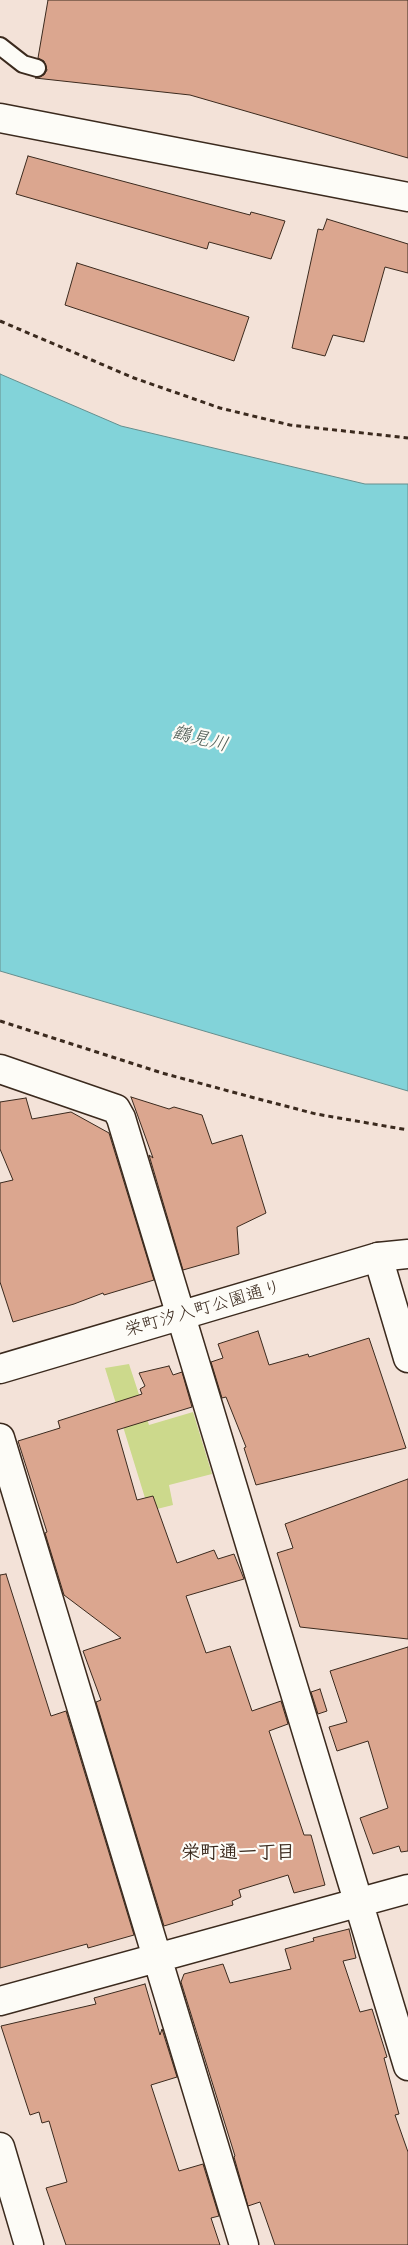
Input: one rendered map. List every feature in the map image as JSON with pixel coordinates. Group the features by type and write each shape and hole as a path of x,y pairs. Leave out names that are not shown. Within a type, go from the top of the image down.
{"street":[{"path":"0,118 408,197"},
{"path":"0,1069 116,1110 121,1118 408,2066"},
{"name":"栄町汐入町公園通り","path":"0,1369 378,1257 408,1254"},
{"path":"378,1257 408,1358"},
{"path":"0,1438 244,2245"},
{"path":"0,2001 408,1890"},
{"path":"0,2147 29,2245"}],"lane":[{"path":"0,46 23,64 37,68"}],"path":[{"path":"0,321 134,378 220,408 290,426 408,438"},
{"path":"0,1021 162,1073 260,1100 316,1114 408,1130"}],"green space":[{"path":"129,1364 149,1425 193,1412 212,1474 169,1485 173,1505 149,1511 105,1368"}],"water":[{"name":"鶴見川","path":"0,374 121,426 365,484 408,484 408,1091 0,971"}],"building":[{"path":"48,0 408,0 408,158 190,95 35,78 44,75 47,70 44,61 38,58"},
{"path":"28,156 250,215 251,212 285,221 271,259 209,242 207,249 16,194"},
{"path":"327,219 408,244 408,273 385,267 364,342 333,335 325,356 292,348 318,229 323,230"},
{"path":"77,263 249,317 234,361 65,305"},
{"path":"131,1097 169,1109 174,1107 202,1115 212,1144 242,1135 266,1213 237,1227 239,1254 183,1270 149,1155 153,1158"},
{"path":"26,1098 32,1119 71,1112 109,1133 154,1280 104,1295 103,1293 74,1304 13,1322 0,1282 0,1183 13,1180 0,1149 0,1102"},
{"path":"258,1331 269,1365 308,1354 309,1357 369,1338 406,1448 256,1485 244,1448 246,1447 226,1397 222,1398 211,1362 223,1358 218,1344"},
{"path":"169,1366 173,1375 182,1372 192,1407 117,1430 137,1500 153,1496 177,1563 214,1550 218,1559 234,1554 244,1579 186,1596 206,1653 230,1646 252,1711 281,1701 288,1724 269,1731 304,1835 311,1835 325,1885 294,1893 288,1875 239,1890 241,1897 232,1901 233,1905 164,1926 96,1702 101,1700 83,1651 121,1638 64,1595 45,1533 47,1532 18,1441 60,1428 58,1421 142,1394 140,1389 145,1386 139,1373"},
{"path":"408,1479 408,1639 300,1627 277,1553 293,1548 285,1524"},
{"path":"6,1574 51,1716 66,1711 134,1935 88,1948 87,1944 0,1968 0,1575"},
{"path":"408,1647 408,1851 401,1852 399,1846 373,1854 360,1818 388,1808 368,1741 337,1751 329,1727 347,1722 330,1671"},
{"path":"320,1689 327,1711 318,1714 311,1692"},
{"path":"349,1929 356,1958 343,1961 360,2012 372,2009 387,2057 384,2058 399,2114 395,2115 408,2152 408,2245 275,2245 260,2202 248,2206 235,2156 181,1982 184,1974 223,1964 230,1983 291,1969 285,1949 314,1941 313,1938"},
{"path":"145,1984 160,2035 162,2029 177,2077 151,2085 179,2171 203,2164 219,2216 211,2218 220,2245 66,2245 46,2188 67,2182 49,2121 42,2123 39,2112 30,2115 1,2026 96,2004 94,1998"}],"district":[{"name":"栄町通一丁目","path":"238,1853"}]}
